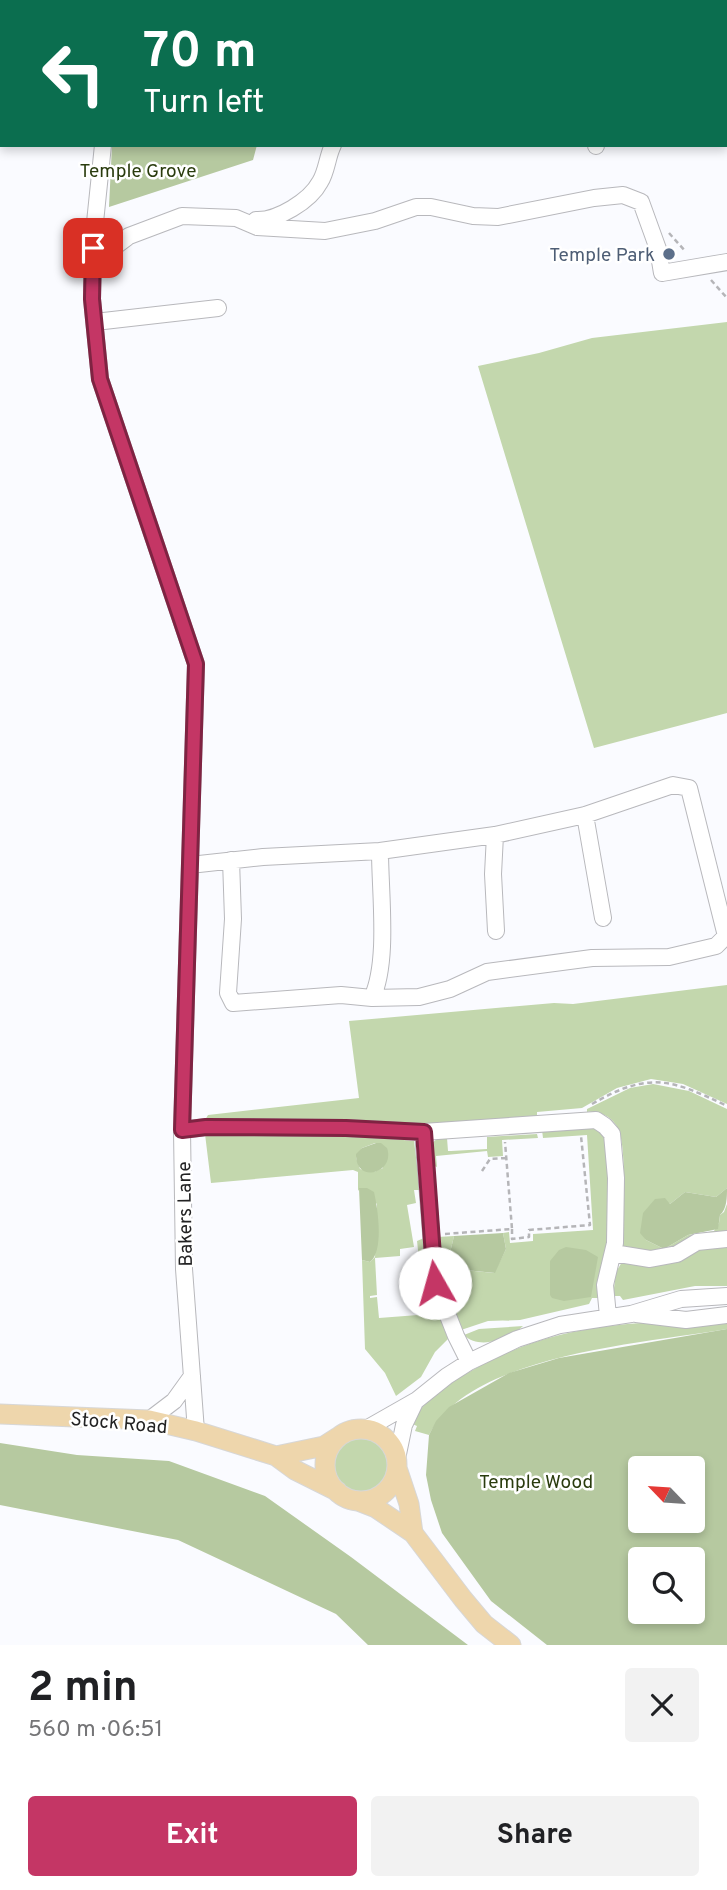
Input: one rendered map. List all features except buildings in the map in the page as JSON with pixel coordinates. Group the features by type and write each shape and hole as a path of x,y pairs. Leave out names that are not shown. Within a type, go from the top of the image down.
{"main road":[{"name":"Stock Road","path":"0,1414 149,1420 196,1431 276,1456 295,1470 337,1492"},
{"path":"413,1533 409,1504 395,1450 383,1436 366,1429 356,1429 339,1436 332,1443 326,1461 328,1479 337,1492 376,1508 413,1533 484,1624 510,1645"},
{"name":"Stock Road","path":"276,1456 324,1446 339,1436"},
{"path":"358,1501 384,1493 395,1478 397,1464"}],"street":[{"name":"Bakers Lane","path":"103,147 93,263 94,322 100,379 196,664 182,1130 184,1269 196,1431"},
{"path":"93,263 129,236 182,216 266,220 291,211 320,183 332,147"},
{"path":"236,218 257,227 325,231 375,221 416,207 498,217 623,195 641,202 658,249 662,273 727,262"},
{"path":"94,322 218,308"},
{"path":"190,865 231,860 380,851 495,835 585,815 673,785 689,788 726,936 716,946 669,957 592,958 487,972 450,989 419,997 372,999 341,995 233,1003 228,993 233,919 231,860"},
{"path":"585,815 603,918"},
{"path":"495,835 493,874 496,931"},
{"path":"372,999 379,983 381,960 380,851"},
{"path":"182,1130 206,1127 346,1128 424,1132 590,1118 601,1122 612,1134 617,1224 605,1285 608,1316"},
{"path":"424,1132 435,1283 469,1362"},
{"path":"613,1253 650,1259 673,1255 697,1242 727,1239"},
{"path":"631,1314 681,1299 727,1296"},
{"path":"366,1429 417,1400 469,1362 537,1332 608,1316 631,1314 686,1320 727,1315"},
{"path":"149,1420 174,1401 192,1376"},
{"path":"397,1464 404,1425 417,1400"}],"path":[{"path":"667,231 693,260"},
{"path":"710,279 727,299"},
{"path":"585,1109 618,1090 651,1082 681,1085 727,1107"},
{"path":"505,1142 512,1239 529,1237 529,1230 590,1225 583,1136 572,1137"},
{"path":"482,1171 490,1159 506,1158"},
{"path":"438,1235 512,1229"}],"green space":[{"name":"Temple Grove","path":"112,147 256,147 253,160 109,207"},
{"path":"727,322 727,713 594,748 478,366 592,338"},
{"path":"727,985 727,1104 683,1084 651,1079 617,1088 582,1108 537,1112 537,1116 426,1124 205,1120 208,1115 359,1098 349,1021 554,1003 573,1004"},
{"path":"653,1084 689,1091 727,1109 727,1188 716,1197 685,1192 670,1204 667,1202 646,1217 643,1232 646,1240 664,1249 688,1235 714,1231 727,1204 727,1231 677,1247 644,1253 623,1246 624,1165 620,1135 616,1125 607,1116 587,1112 587,1109 630,1088"},
{"path":"596,1128 606,1142 609,1197 608,1231 598,1298 592,1298 589,1304 520,1320 488,1321 461,1330 442,1280 438,1237 454,1236 450,1253 455,1269 494,1273 506,1249 503,1233 509,1232 510,1243 533,1241 533,1234 593,1230 587,1135 543,1138 542,1130"},
{"path":"205,1134 349,1135 414,1141 420,1190 414,1190 416,1203 407,1205 414,1247 400,1249 400,1256 375,1258 377,1295 370,1298 377,1297 379,1318 418,1315 415,1260 419,1259 417,1241 424,1238 428,1283 448,1339 435,1352 421,1377 396,1396 385,1373 365,1349 362,1260 370,1262 375,1257 377,1204 360,1188 358,1191 358,1172 353,1170 211,1183","holes":["379,1143 383,1168 374,1172 360,1169 356,1158 362,1148"]},
{"path":"537,1134 538,1138 502,1140 503,1156 488,1157 487,1151 436,1156 437,1167 432,1165 432,1143 437,1139 447,1138 448,1151 451,1151 487,1149 487,1137"},
{"path":"376,1143 387,1148 386,1164 374,1172 362,1170 357,1164 356,1154 362,1148"},
{"path":"359,1188 374,1192 377,1209 377,1249 370,1262 362,1260"},
{"path":"727,1188 726,1203 720,1215 718,1229 688,1235 664,1249 646,1240 640,1233 643,1213 655,1199 665,1198 670,1204 685,1192 716,1197"},
{"path":"503,1233 506,1249 495,1273 455,1269 452,1266 450,1253 454,1236"},
{"path":"727,1244 727,1286 695,1286 623,1300 620,1296 613,1296 616,1272 622,1262"},
{"path":"566,1247 586,1250 598,1257 591,1297 564,1301 550,1295 550,1261 559,1250"},
{"path":"727,1320 727,1329 608,1347 520,1370 481,1386 450,1408 429,1435 415,1431 417,1426 410,1423 437,1393 453,1381 502,1355 533,1343 564,1334 627,1324"},
{"path":"523,1326 511,1335 495,1341 478,1342 464,1335 479,1329"},
{"name":"Temple Wood","path":"727,1329 727,1645 547,1645 491,1601 442,1533 426,1475 429,1435 436,1421 449,1407 509,1373 559,1358"},
{"path":"361,1438 380,1446 388,1465 380,1484 361,1492 342,1484 334,1465 342,1446"},
{"path":"0,1443 77,1455 169,1461 265,1496 468,1645 368,1645 336,1614 178,1540 0,1505"}],"place":[{"name":"Temple Park","path":"669,254"}],"route":[{"path":"93,248 92,299 100,379 196,664 182,1130 206,1127 346,1128 424,1132 435,1283"}]}
